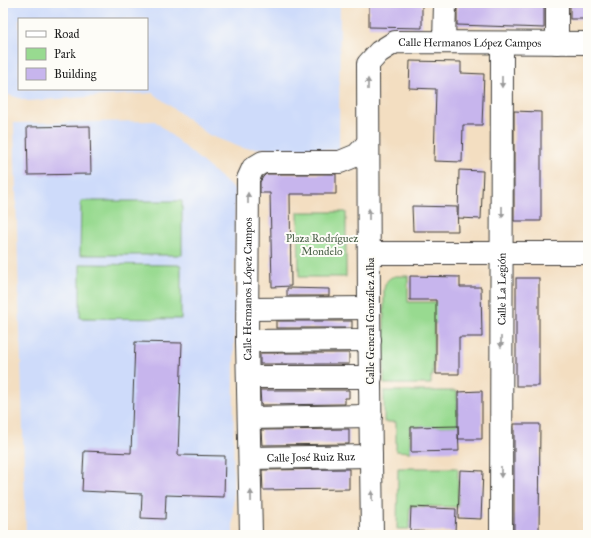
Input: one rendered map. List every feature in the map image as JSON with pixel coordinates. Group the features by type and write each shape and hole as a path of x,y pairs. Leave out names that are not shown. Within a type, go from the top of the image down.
{"street":[{"path":"444,42 445,3"},
{"path":"557,3 557,43"},
{"name":"Calle Hermanos López Campos","path":"369,253 368,64 378,52 395,42 588,43"},
{"name":"Calle La Legión","path":"501,535 502,42"},
{"name":"Calle Hermanos López Campos","path":"252,535 247,341 248,178 253,168 263,162 340,162 357,155 368,143"},
{"name":"Calle General González Alba","path":"372,535 369,253 588,253"},
{"path":"248,308 369,308"},
{"path":"247,341 370,340"},
{"path":"248,377 371,377"},
{"path":"249,418 371,416"},
{"name":"Calle José Ruiz Ruz","path":"250,458 372,456"}],"shaded area":[{"path":"3,3 318,3 318,6 340,5 339,150 242,148 209,135 153,93 28,101 6,94"},
{"path":"155,121 235,190 233,535 26,535 14,123"}],"green space":[{"path":"81,201 182,201 182,255 80,255"},
{"name":"Plaza Rodríguez Mondelo","path":"298,212 346,212 346,277 299,277"},
{"path":"80,264 181,265 181,319 80,318"},
{"path":"395,276 408,276 408,302 455,302 455,322 434,323 433,376 431,376 431,384 384,384 384,289 388,280"},
{"path":"384,391 457,391 458,426 410,427 410,452 396,451 396,422 384,422"},
{"path":"398,468 457,468 458,507 410,506 409,529 397,529"}],"building":[{"path":"369,3 422,3 422,28 369,27"},
{"path":"457,3 544,5 544,28 457,25"},
{"path":"570,3 588,3 588,19 570,19"},
{"path":"410,61 461,62 461,73 484,74 482,125 463,125 462,162 434,161 436,89 409,88"},
{"path":"514,111 541,112 541,221 514,221"},
{"path":"90,126 91,174 28,175 27,127"},
{"path":"459,170 483,171 481,219 458,218"},
{"path":"266,174 336,174 336,194 290,194 291,286 272,287 270,193 260,193 260,182"},
{"path":"412,206 457,207 458,231 413,231"},
{"path":"410,276 460,277 460,287 481,287 482,337 459,337 459,374 436,374 436,300 410,300"},
{"path":"516,278 539,278 539,386 516,386"},
{"path":"287,288 329,289 329,296 287,296"},
{"path":"276,321 352,321 352,328 276,328"},
{"path":"135,342 182,343 178,455 225,456 224,497 166,495 165,519 141,518 142,494 82,491 84,451 131,453"},
{"path":"260,353 349,353 349,364 260,364"},
{"path":"260,390 349,390 349,398 345,398 345,404 261,405"},
{"path":"482,391 482,439 458,439 458,392"},
{"path":"514,424 540,424 539,535 514,535"},
{"path":"458,426 459,451 411,452 411,427"},
{"path":"349,429 349,444 262,445 261,430"},
{"path":"349,469 349,489 263,490 262,470"},
{"path":"460,470 483,471 481,519 458,518"},
{"path":"411,507 456,509 455,532 410,531"}]}
